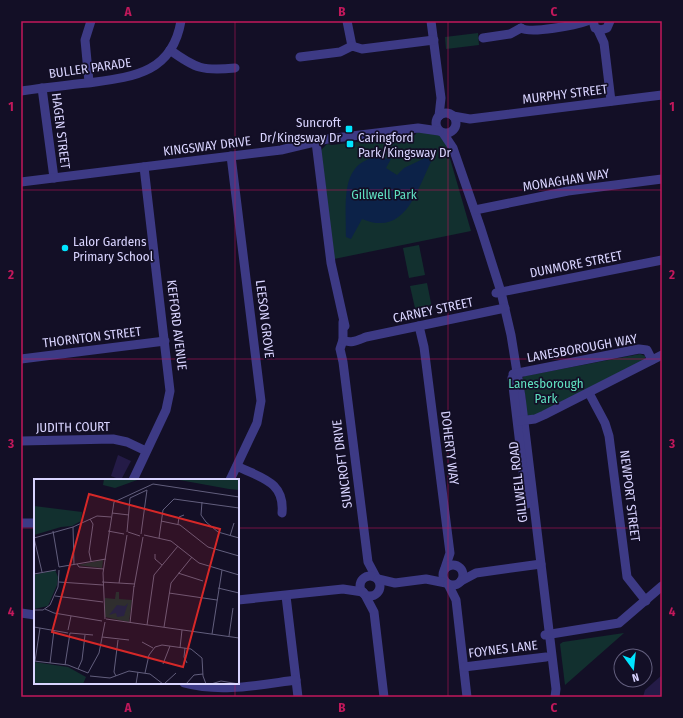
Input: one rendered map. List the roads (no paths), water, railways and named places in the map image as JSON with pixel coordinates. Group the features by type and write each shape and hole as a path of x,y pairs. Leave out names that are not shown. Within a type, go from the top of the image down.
{"street":[{"path":"90,82 85,40 91,21"},
{"name":"BULLER PARADE","path":"21,91 126,78 140,74 156,65 170,50 177,38 181,21"},
{"path":"347,21 352,46"},
{"path":"432,21 441,98 436,125 441,132 448,133 454,129 456,122 441,98"},
{"path":"483,38 510,34 519,24 529,30 583,22 602,26 618,21"},
{"path":"602,26 611,101"},
{"path":"300,57 340,52 352,46 362,49 434,40"},
{"path":"170,50 198,68 214,70 235,68"},
{"name":"HAGEN STREET","path":"42,88 54,178"},
{"name":"MURPHY STREET","path":"452,115 470,119 662,95"},
{"path":"438,117 444,113 452,115"},
{"name":"KINGSWAY DRIVE","path":"418,128 438,117"},
{"name":"MURPHY STREET","path":"454,129 470,119"},
{"name":"KINGSWAY DRIVE","path":"21,182 281,150 316,142 418,128 441,132"},
{"name":"GILLWELL ROAD","path":"453,148 454,129"},
{"name":"GILLWELL ROAD","path":"441,132 453,148 475,210 492,266 502,309 514,373 546,634 556,689 555,697"},
{"path":"316,142 331,263 347,340"},
{"name":"LEESON GROVE","path":"230,479 257,423 261,401 231,156"},
{"name":"KEFFORD AVENUE","path":"133,479 166,410 169,399 170,384 144,167"},
{"name":"MONAGHAN WAY","path":"475,210 568,191 662,179"},
{"name":"DUNMORE STREET","path":"498,293 662,260"},
{"name":"CARNEY STREET","path":"347,340 502,309"},
{"name":"DOHERTY WAY","path":"422,326 450,553 445,569"},
{"name":"SUNCROFT DRIVE","path":"347,340 343,362 368,562 377,578"},
{"name":"THORNTON STREET","path":"21,359 166,341"},
{"name":"LANESBOROUGH WAY","path":"514,373 639,349 647,350 652,360"},
{"path":"520,421 544,416 662,354"},
{"name":"NEWPORT STREET","path":"589,393 609,436 627,577 646,601"},
{"name":"JUDITH COURT","path":"21,441 113,439 127,442 146,451"},
{"path":"237,466 276,487 282,500 282,513"},
{"path":"21,523 34,523"},
{"name":"DOHERTY WAY","path":"450,553 460,568"},
{"name":"SUNCROFT DRIVE","path":"363,579 368,562"},
{"path":"426,579 452,565 476,572 538,565"},
{"path":"460,568 463,576 456,600 467,697"},
{"path":"445,569 443,578 456,600"},
{"path":"342,589 370,576 395,582 426,579 454,585 476,572"},
{"path":"377,578 380,584 374,612 384,697"},
{"path":"363,579 360,586 374,612"},
{"path":"239,600 342,589 373,595 395,582"},
{"path":"546,634 614,625 623,621 662,586"},
{"path":"286,596 298,697"},
{"path":"21,613 34,615"},
{"name":"GILLWELL ROAD","path":"546,634 546,657 550,697"},
{"name":"FOYNES LANE","path":"464,667 546,657"},
{"path":"187,684 214,693 234,688 296,680"}],"water":[{"path":"377,157 391,159 386,168 397,175 404,168 427,157 431,162 414,198 399,217 389,222 377,223 362,219 351,239 346,237 346,200 350,177 356,168 365,161"}],"place":[{"name":"Suncroft Dr/Kingsway Dr","path":"349,129"},
{"name":"Caringford Park/Kingsway Dr","path":"350,144"},
{"name":"Lalor Gardens Primary School","path":"65,248"}],"park label":[{"name":"Gillwell Park","path":"384,194"},
{"name":"Lanesborough Park","path":"546,390"}]}
